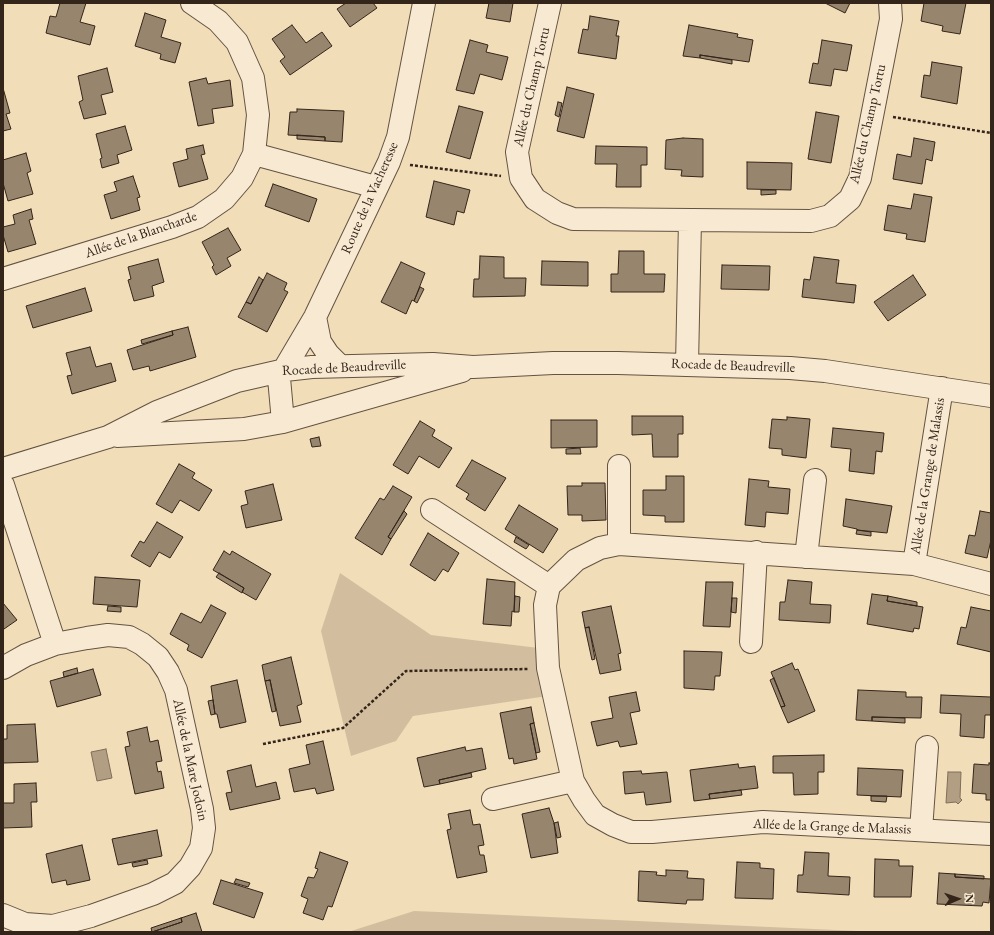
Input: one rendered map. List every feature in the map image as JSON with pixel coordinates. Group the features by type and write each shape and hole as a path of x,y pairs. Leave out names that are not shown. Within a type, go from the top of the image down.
{"street":[{"name":"Allée de la Blancharde","path":"3,279 151,234 198,217 224,199 242,178 254,154 258,115 253,78 237,42 218,21 192,3"},
{"name":"Route de la Vacheresse","path":"282,422 279,378 315,317 389,162 398,137 424,3"},
{"name":"Allée du Champ Tortu","path":"550,3 517,152 521,178 535,199 557,213 573,219 811,221 830,216 850,199 860,178 891,19 890,3"},
{"path":"254,154 376,187"},
{"path":"687,365 690,220"},
{"path":"315,317 320,342 328,354 340,366"},
{"name":"Rocade de Beaudreville","path":"3,469 108,437 156,412 237,381 285,370 340,366 433,364 473,368 553,363 790,368 825,371 991,396"},
{"name":"Rocade de Beaudreville","path":"108,437 244,429 282,422 473,368"},
{"name":"Allée de la Grange de Malassis","path":"914,564 942,388"},
{"path":"619,466 619,544"},
{"path":"806,556 815,480"},
{"path":"3,485 55,644"},
{"path":"432,510 549,586"},
{"name":"Allée de la Grange de Malassis","path":"991,584 914,564 756,552 619,544 600,548 576,560 549,586 545,605 548,668 573,781 595,815 613,825 631,832 652,832 764,822 991,834"},
{"path":"751,642 756,552"},
{"name":"Allée de la Mare Jodoin","path":"3,668 26,655 55,644 108,635 129,637 142,644 158,657 168,672 176,690 202,809 204,828 201,848 190,867 175,883 154,894 91,916 54,926 25,924 3,915"},
{"name":"Allée de la Grange de Malassis","path":"921,830 927,747"},
{"path":"492,799 573,781"}],"path":[{"path":"872,114 991,133"},
{"path":"389,162 521,178"},
{"path":"264,744 343,728 406,671 548,668"}],"shaded area":[{"path":"340,573 431,635 547,649 554,695 413,716 396,741 351,756 321,631"},
{"path":"106,749 112,778 97,781 91,752"},
{"path":"948,772 961,772 960,798 962,800 958,804 956,802 946,803"},
{"path":"414,911 439,912 880,932 348,932"}],"building":[{"path":"60,3 86,3 80,22 95,26 90,45 46,33 50,16 56,17"},
{"path":"346,3 373,3 377,8 350,27 337,9"},
{"path":"489,3 513,3 510,22 486,18"},
{"path":"825,3 850,3 845,13"},
{"path":"924,3 966,3 960,34 942,31 943,26 921,21"},
{"path":"145,13 166,20 161,37 181,43 175,63 160,59 161,54 135,46"},
{"path":"590,16 619,21 616,36 619,36 616,59 578,53 583,29 588,30"},
{"path":"292,25 306,43 322,32 332,46 290,75 280,61 285,57 272,39"},
{"path":"689,25 738,34 737,37 753,40 749,62 700,55 700,58 683,56"},
{"path":"470,40 488,45 486,52 508,57 502,80 480,74 474,94 456,90"},
{"path":"822,40 852,45 847,71 834,69 831,86 809,83 813,63 818,64"},
{"path":"700,55 732,60 732,64 700,58"},
{"path":"932,62 962,67 957,104 921,97 924,75 930,76"},
{"path":"107,68 113,92 101,95 106,114 84,119 79,102 83,100 78,76"},
{"path":"206,78 208,84 230,80 233,106 212,109 214,123 198,126 189,82"},
{"path":"567,87 594,94 584,138 557,131"},
{"path":"3,88 10,113 6,114 11,129 3,131"},
{"path":"558,102 562,103 559,117 555,115"},
{"path":"459,106 483,112 470,159 446,152"},
{"path":"297,109 344,111 342,142 325,141 325,137 288,135 290,112 297,112"},
{"path":"816,112 839,116 831,163 808,159"},
{"path":"125,126 132,150 117,155 119,163 102,168 100,159 102,158 96,134"},
{"path":"297,135 325,137 325,141 297,139"},
{"path":"683,138 703,139 703,177 681,176 682,170 665,169 666,140"},
{"path":"914,138 935,142 932,161 926,159 922,184 893,179 897,154 911,157"},
{"path":"203,145 205,154 201,155 208,179 179,187 173,163 188,159 186,149"},
{"path":"596,146 647,147 647,165 641,165 641,187 616,187 617,164 595,164"},
{"path":"26,153 31,171 27,173 33,194 8,201 3,183 3,160"},
{"path":"747,162 792,163 791,190 747,189"},
{"path":"133,176 140,197 137,198 140,210 111,219 104,195 117,191 114,182"},
{"path":"434,181 470,190 464,213 457,211 454,225 426,217"},
{"path":"273,184 317,199 309,222 265,206"},
{"path":"761,190 776,190 776,194 761,195"},
{"path":"914,194 932,197 925,242 906,239 907,234 884,230 888,205 911,209"},
{"path":"31,209 33,219 29,220 36,244 8,252 3,235 3,227 15,224 13,215"},
{"path":"228,228 241,250 227,258 231,266 216,275 212,267 214,265 202,242"},
{"path":"619,251 644,251 644,274 665,274 664,292 611,292 611,274 618,274"},
{"path":"480,256 504,257 504,278 526,278 525,296 473,297 474,279 479,279"},
{"path":"814,257 839,260 836,283 856,285 854,303 802,297 804,279 810,280"},
{"path":"158,259 164,282 152,286 154,296 134,301 128,280 131,279 128,267"},
{"path":"542,261 588,262 588,286 541,285"},
{"path":"401,262 425,273 414,301 412,300 406,314 381,302"},
{"path":"722,265 770,266 769,290 721,289"},
{"path":"267,273 287,283 284,290 288,292 267,332 238,317 246,302 251,304"},
{"path":"913,275 926,295 888,321 874,302"},
{"path":"259,277 263,280 251,304 246,302"},
{"path":"420,287 424,289 417,303 414,301"},
{"path":"85,288 92,311 33,328 26,306"},
{"path":"188,327 196,357 150,371 149,366 133,370 127,350 173,335 172,331"},
{"path":"172,331 173,335 142,344 141,340"},
{"path":"90,347 96,367 111,363 116,381 72,394 67,376 72,375 66,353"},
{"path":"632,416 683,416 683,434 678,434 678,457 653,457 652,434 632,435"},
{"path":"787,417 810,419 806,458 782,455 782,449 769,448 772,419 787,420"},
{"path":"551,420 597,420 597,447 551,448"},
{"path":"420,421 435,430 432,436 452,448 439,468 419,456 408,474 393,465"},
{"path":"833,428 884,433 882,452 876,451 874,474 849,471 851,449 831,447"},
{"path":"319,437 321,446 312,447 310,439"},
{"path":"580,448 581,454 566,454 566,449"},
{"path":"472,460 506,478 485,511 466,499 469,494 456,486"},
{"path":"179,464 195,473 192,478 212,490 199,511 180,500 172,513 156,504"},
{"path":"666,476 684,476 684,522 665,522 665,516 643,515 643,490 666,490"},
{"path":"749,479 769,481 768,487 790,489 788,514 766,512 765,527 745,525"},
{"path":"582,483 605,483 606,520 582,521 582,515 568,515 567,486 582,486"},
{"path":"273,484 282,520 246,528 241,506 248,504 245,491"},
{"path":"393,486 412,497 388,537 391,539 382,555 355,538 380,498 384,500"},
{"path":"846,499 892,506 887,533 857,530 843,526"},
{"path":"519,505 558,529 543,553 505,529"},
{"path":"404,511 407,514 391,539 388,537"},
{"path":"980,511 991,513 991,540 987,558 965,553 969,535 975,536"},
{"path":"157,522 183,537 170,558 159,552 150,567 131,556 140,541 144,543"},
{"path":"857,530 871,532 871,536 856,534"},
{"path":"428,533 459,553 448,572 443,569 435,581 410,565"},
{"path":"516,537 529,545 526,549 514,542"},
{"path":"224,551 230,555 232,551 271,574 256,600 242,592 244,588 213,570"},
{"path":"219,573 244,588 242,593 216,577"},
{"path":"95,577 140,580 137,607 93,604"},
{"path":"487,579 515,582 514,612 512,611 511,626 483,624"},
{"path":"788,580 812,582 810,604 831,605 830,623 779,620 780,602 785,602"},
{"path":"706,582 733,582 730,627 703,626"},
{"path":"872,594 888,596 887,601 923,607 919,629 914,628 913,632 867,624"},
{"path":"515,596 520,597 519,612 514,612"},
{"path":"888,596 917,602 917,606 887,601"},
{"path":"732,598 737,598 736,613 731,612"},
{"path":"3,603 17,620 4,629 3,627"},
{"path":"211,605 226,613 202,658 187,650 189,645 170,634 181,613 201,623"},
{"path":"108,606 121,607 121,612 107,611"},
{"path":"611,606 621,653 618,654 621,670 600,674 589,627 585,628 582,612"},
{"path":"971,607 991,611 991,652 957,644 961,627 966,628"},
{"path":"589,627 595,659 592,660 585,628"},
{"path":"684,651 722,652 720,676 715,676 714,690 684,688"},
{"path":"291,657 302,704 297,706 301,722 280,726 270,680 265,681 262,665"},
{"path":"792,663 795,670 798,669 815,711 788,723 781,707 785,706 771,672"},
{"path":"77,668 78,673 64,677 63,672"},
{"path":"93,669 101,695 57,707 50,681"},
{"path":"774,678 785,706 781,707 770,680"},
{"path":"237,680 246,722 220,728 217,714 215,714 211,686"},
{"path":"270,680 276,711 272,712 265,681"},
{"path":"858,690 906,692 906,697 922,697 921,718 872,717 872,721 856,720"},
{"path":"636,692 640,711 630,713 637,744 620,747 618,741 597,746 591,722 613,718 609,697"},
{"path":"941,695 991,697 991,715 985,715 984,738 960,736 961,714 940,713"},
{"path":"213,700 215,714 211,715 208,701"},
{"path":"531,707 534,723 530,724 537,759 514,764 513,758 509,759 500,713"},
{"path":"872,717 905,718 905,723 872,721"},
{"path":"534,723 540,752 536,753 530,724"},
{"path":"35,724 38,762 3,763 3,739 7,739 7,725"},
{"path":"147,727 150,742 158,740 162,761 156,762 158,772 161,771 164,788 135,794 125,747 130,746 127,732"},
{"path":"323,741 334,790 317,794 315,788 294,792 289,769 310,764 306,745"},
{"path":"465,747 466,751 482,748 486,769 439,780 440,784 424,787 417,758"},
{"path":"824,755 824,772 818,772 818,794 794,795 793,773 773,773 773,756"},
{"path":"989,763 991,763 991,800 986,800 986,794 972,793 974,764 989,765"},
{"path":"738,764 739,768 755,766 758,788 709,794 710,799 694,801 690,770"},
{"path":"251,765 256,787 276,782 280,799 230,810 226,793 232,792 227,771"},
{"path":"858,768 903,770 901,797 857,795"},
{"path":"641,771 642,774 667,772 671,802 646,805 644,792 625,794 623,772"},
{"path":"471,773 472,777 440,784 439,780"},
{"path":"36,783 37,802 31,802 32,827 3,828 3,803 14,803 14,784"},
{"path":"741,790 742,795 710,799 709,794"},
{"path":"871,796 887,796 886,802 871,801"},
{"path":"549,808 554,823 558,853 531,858 522,814"},
{"path":"470,810 473,825 480,824 484,845 478,846 480,855 484,855 487,872 457,878 447,830 451,829 448,814"},
{"path":"558,822 561,837 557,838 554,823"},
{"path":"157,830 162,856 118,865 112,839"},
{"path":"82,845 90,880 67,885 66,880 52,883 46,854"},
{"path":"320,852 348,862 332,907 328,906 323,920 303,913 308,899 301,896 308,877 314,878 318,869 315,868"},
{"path":"805,852 829,853 828,876 850,877 849,895 797,892 798,875 803,875"},
{"path":"875,859 899,860 899,866 913,866 911,897 874,897"},
{"path":"147,860 148,864 133,867 132,863"},
{"path":"737,862 760,863 760,868 774,869 773,899 735,898"},
{"path":"666,870 688,871 687,878 704,879 703,900 687,900 686,904 638,901 639,871 657,872 656,875 666,876"},
{"path":"939,873 955,874 955,877 991,879 989,903 983,902 982,906 937,904"},
{"path":"955,874 984,876 984,879 955,877"},
{"path":"236,879 250,883 248,887 234,883"},
{"path":"221,880 263,893 254,918 213,904"},
{"path":"196,913 202,932 152,932 182,922 181,918"},
{"path":"181,918 182,922 152,932 151,928"}]}
